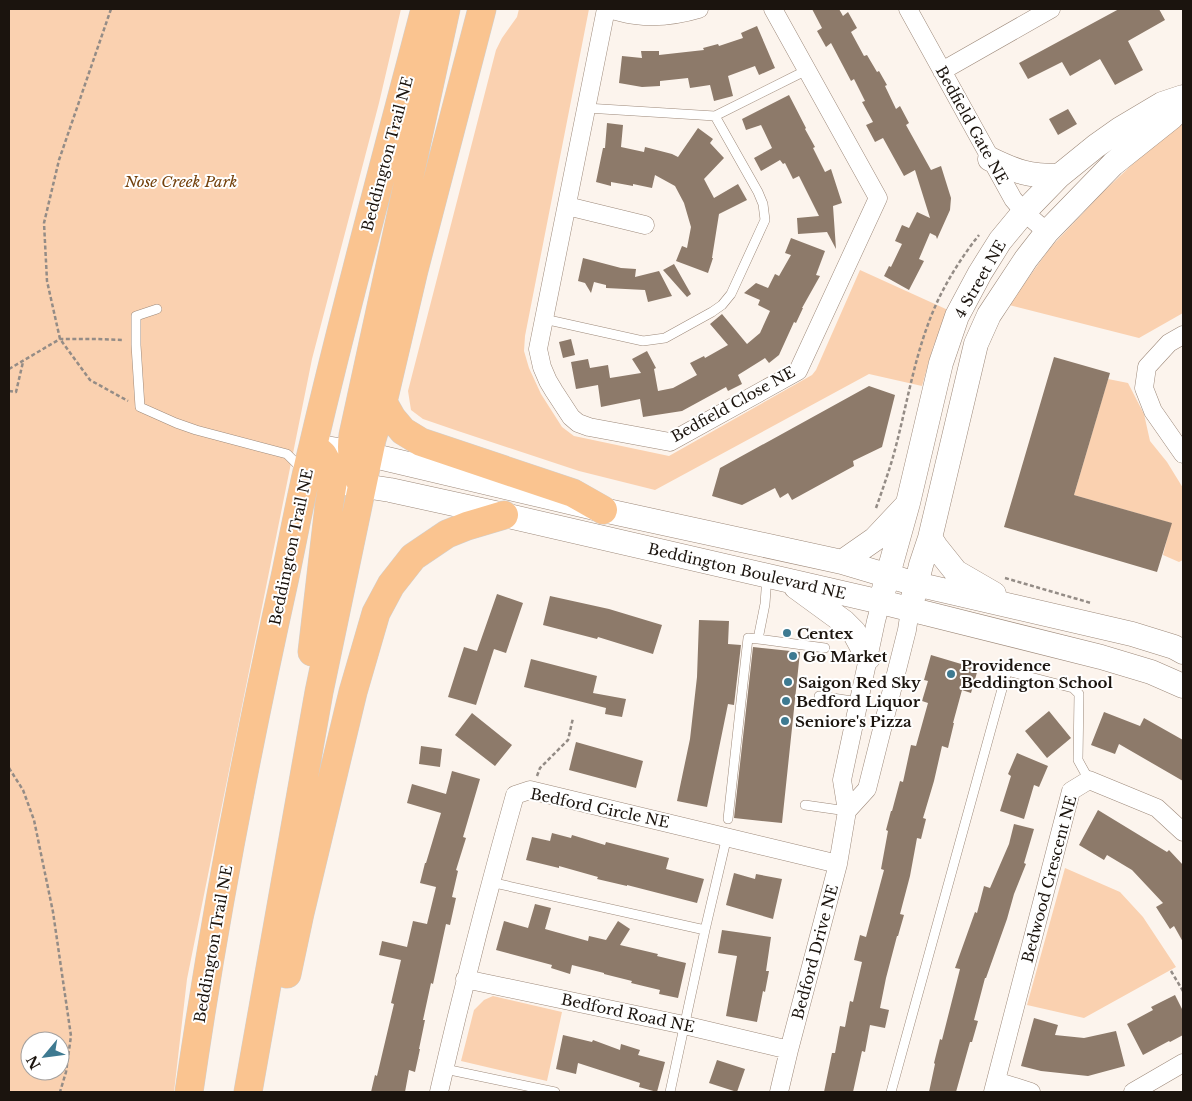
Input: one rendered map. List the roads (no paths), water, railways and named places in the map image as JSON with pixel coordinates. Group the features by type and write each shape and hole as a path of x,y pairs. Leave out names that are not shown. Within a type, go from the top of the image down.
{"main road":[{"name":"Beddington Trail NE","path":"189,1092 236,815 273,632 301,455 425,9"},
{"path":"361,453 354,435 446,9"},
{"path":"248,1092 319,692 362,486 355,468 361,453 372,439 383,402 414,270 482,9"},
{"name":"4 Street NE","path":"881,602 908,503 941,363 957,316 980,273 1000,241 1024,212 1059,176 1120,129 1162,104 1183,97"},
{"name":"4 Street NE","path":"910,610 930,538 976,344 989,315 1026,259 1047,232 1112,164 1172,117 1183,104"},
{"path":"990,159 1012,170 1033,176 1059,176"},
{"path":"383,402 392,418 403,431 421,442 574,493 603,510"},
{"name":"Beddington Boulevard NE","path":"301,455 361,453 603,510 842,562 916,584 1132,634 1174,647 1183,652"},
{"path":"301,455 323,455 329,466 332,481 310,663 319,692"},
{"name":"Beddington Boulevard NE","path":"332,481 390,490 504,515 881,602 1109,659 1151,672 1183,686"},
{"path":"842,562 875,539 908,503"},
{"path":"260,1092 264,1086 302,904 353,692 376,613 391,585 413,557 447,534 504,515"},
{"path":"930,538 956,572 1015,606"},
{"path":"776,578 844,622 854,632 868,658"}],"street":[{"name":"Bedfield Close NE","path":"699,9 663,16 636,15 607,9 538,349 542,367 548,381 571,417 578,423 588,427 670,442 798,371 878,198 773,9"},
{"name":"Bedfield Gate NE","path":"908,9 1013,199 1024,212 1047,232"},
{"path":"942,71 1050,9"},
{"path":"567,206 645,225"},
{"path":"1176,339 1147,367 1144,388 1153,411 1183,454"},
{"name":"Bedford Drive NE","path":"779,1092 838,864 847,811 842,780 881,602"},
{"path":"847,811 867,789 907,630 910,610"},
{"name":"Bedwood Crescent NE","path":"995,1086 1071,791 1089,780 1157,808 1183,832"},
{"name":"Bedford Circle NE","path":"439,1092 465,979 515,795 530,790 727,828 838,864"},
{"name":"Bedford Road NE","path":"465,979 684,1025 789,1050"},
{"path":"1133,1092 1183,1063"},
{"path":"995,1086 1031,1092"}],"lane":[{"path":"586,108 715,116 807,70"},
{"path":"544,319 643,341 665,338 722,305 731,294 765,220 763,204 758,192 715,116"},
{"path":"157,309 136,316 140,408 189,428 301,455"},
{"path":"758,639 764,604 776,578"},
{"path":"670,1092 727,828 748,638 825,648"},
{"path":"892,1092 1007,671 1073,688 1079,694 1078,760 1089,780"},
{"path":"819,696 859,702"},
{"path":"805,805 847,811"},
{"path":"490,882 705,930"},
{"path":"445,1069 555,1092"}],"place":[{"name":"Centex","path":"787,633"},
{"name":"Go Market","path":"793,656"},
{"name":"Providence Beddington School","path":"951,674"},
{"name":"Saigon Red Sky","path":"788,682"},
{"name":"Bedford Liquor","path":"786,701"},
{"name":"Seniore's Pizza","path":"785,721"}],"park label":[{"name":"Nose Creek Park","path":"181,181"}]}
